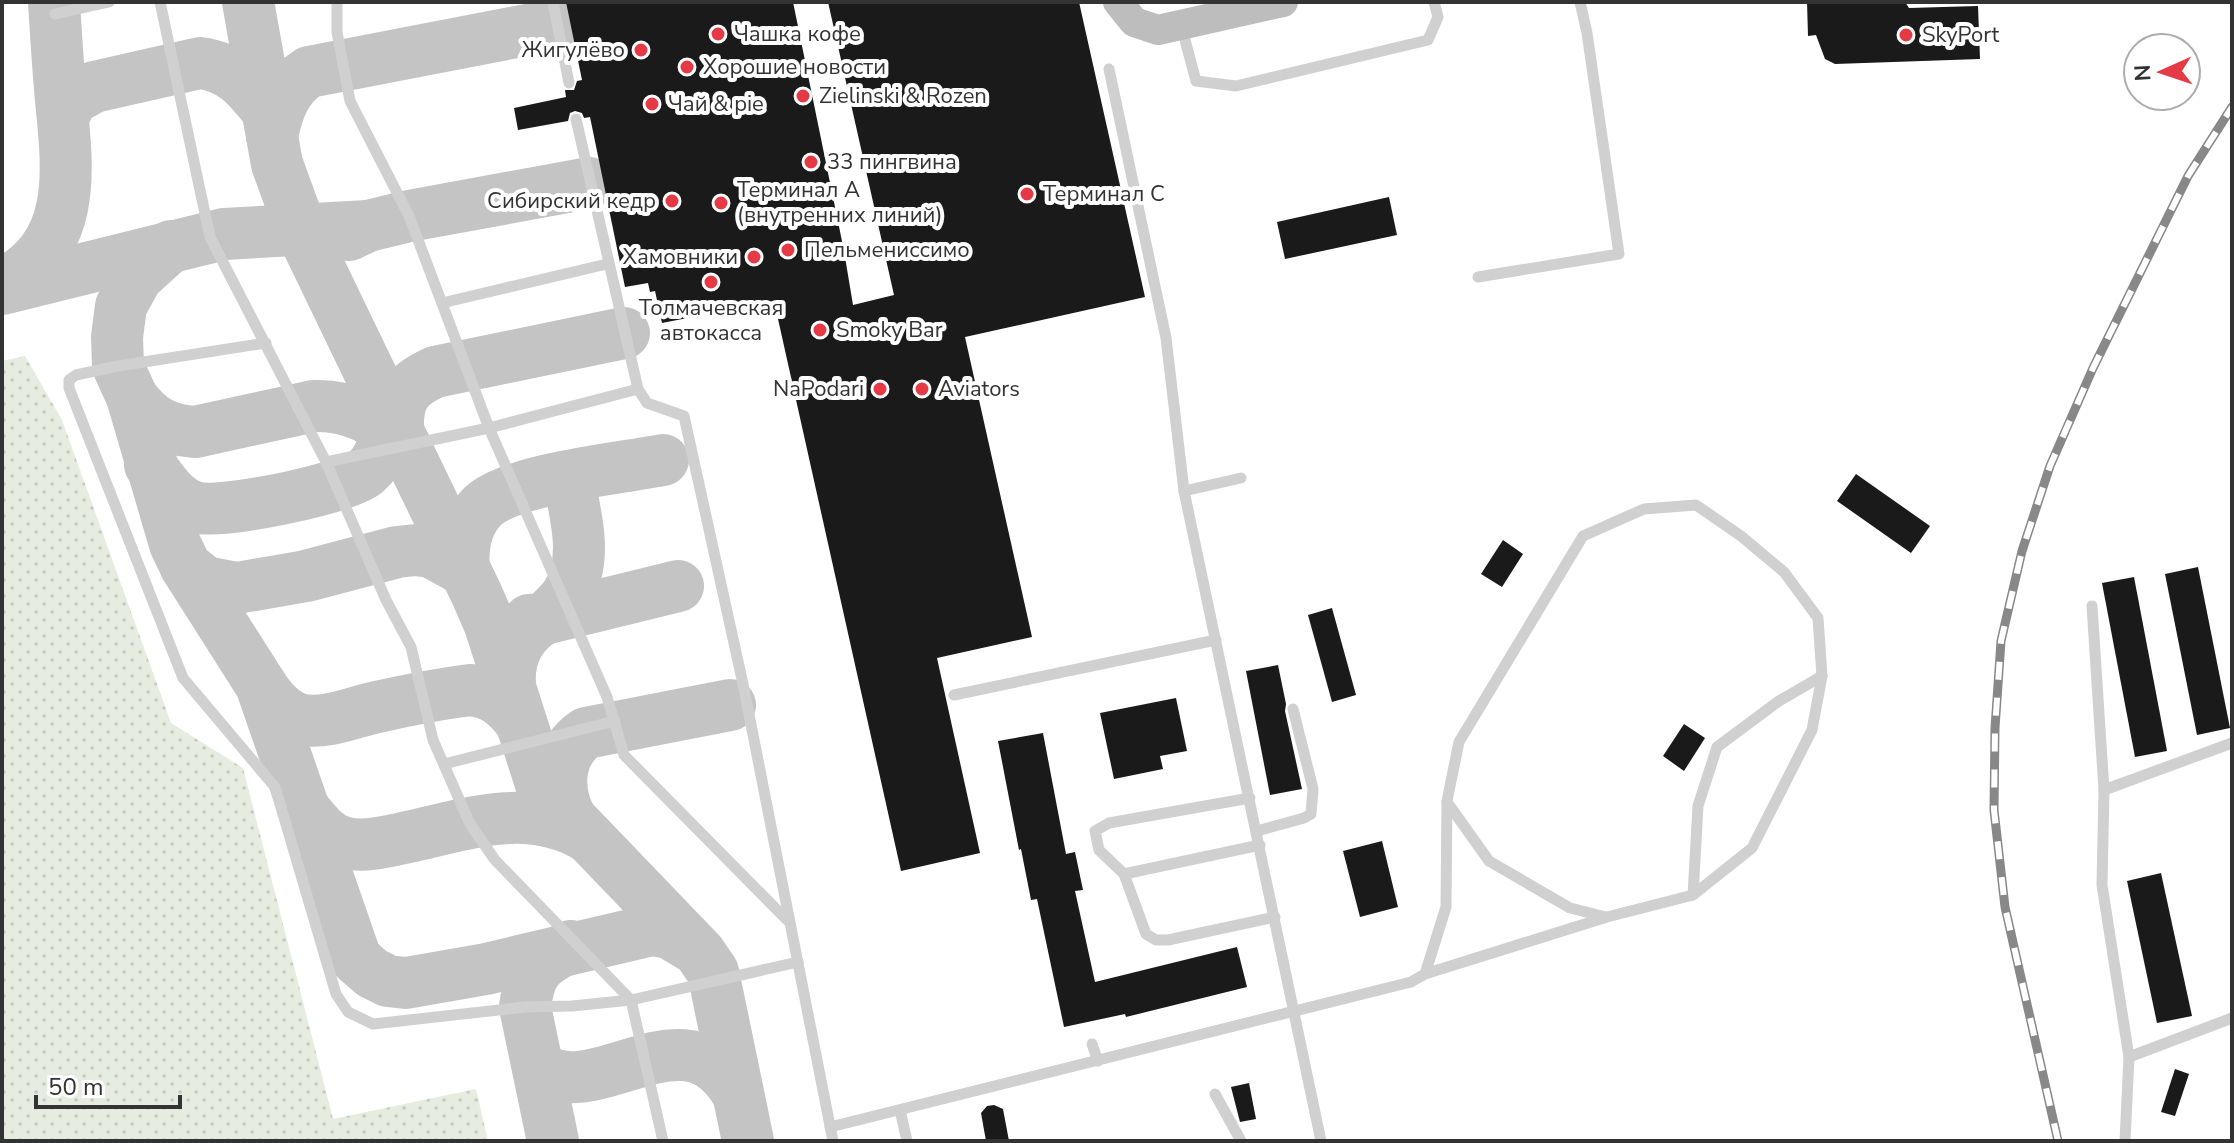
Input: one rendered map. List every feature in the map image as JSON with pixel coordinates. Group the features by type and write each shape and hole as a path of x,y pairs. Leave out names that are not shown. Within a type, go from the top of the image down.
{"street":[{"path":"1118,2 1134,22 1169,27 1283,2"}],"lane":[{"path":"55,14 109,2"},
{"path":"160,2 210,237 326,462 386,600 415,657 433,740 470,824 495,860 631,1000 663,1141"},
{"path":"337,2 337,32 350,101 403,203 489,428 566,597 627,759 788,921"},
{"path":"553,2 569,83"},
{"path":"1169,27 1196,81 1236,86 1428,40 1438,17 1434,2"},
{"path":"1478,277 1619,254 1580,2"},
{"path":"1109,69 1166,338 1184,491 1321,1141"},
{"path":"576,119 638,389 647,403 684,416 743,684 829,1137 900,1110 1411,982 1425,974 1607,917 1693,895 1752,848 1812,730 1822,676 1818,618 1784,572 1741,536 1696,505 1644,509 1583,536 1459,742 1447,801 1446,907 1425,974"},
{"path":"442,303 607,264"},
{"path":"266,343 76,375 69,380 69,388 183,678 275,787 336,994 348,1012 373,1024 525,1007 631,1000 798,962"},
{"path":"326,462 489,428 638,389"},
{"path":"1184,491 1241,478"},
{"path":"2092,606 2104,790 2102,885 2129,1057 2125,1141"},
{"path":"954,695 1216,640"},
{"path":"1693,895 1698,806 1717,747 1779,701 1822,676"},
{"path":"1257,831 1311,814 1313,789 1293,709"},
{"path":"444,764 615,721"},
{"path":"2104,790 2232,743"},
{"path":"1250,798 1100,826 1095,831 1099,850 1124,874 1146,934 1156,940 1275,917"},
{"path":"1447,801 1489,861 1570,908 1607,917"},
{"path":"1124,874 1260,845"},
{"path":"2129,1057 2232,1018"},
{"path":"1092,1044 1098,1061"},
{"path":"1215,1094 1241,1141"},
{"path":"900,1110 907,1141"}],"shaded area":[{"path":"25,356 62,420 171,723 243,768 333,1119 476,1089 488,1141 2,1141 2,361"}],"building":[{"path":"566,2 793,2 853,305 894,295 828,2 1079,2 1145,297 965,337 1032,637 937,658 980,853 901,871 774,301 662,323 655,291 650,292 648,283 625,287 590,117 584,118 582,113 575,111 570,113 568,121 518,130 514,108 566,97 565,90 574,90 577,81 582,80"},
{"name":"SkyPort","path":"1807,2 1905,2 1909,8 1978,6 1980,59 1835,64 1825,59 1816,35 1808,36"},
{"path":"1389,197 1397,235 1285,259 1277,222"},
{"path":"1856,474 1930,526 1911,553 1837,501"},
{"path":"1503,540 1523,554 1502,587 1481,574"},
{"path":"2198,567 2230,728 2197,735 2165,574"},
{"path":"2134,577 2167,751 2135,757 2102,583"},
{"path":"1332,608 1356,695 1332,702 1308,615"},
{"path":"1278,665 1302,789 1270,795 1246,671"},
{"path":"1176,698 1187,751 1160,756 1163,769 1114,779 1100,713"},
{"path":"1684,724 1705,738 1684,771 1663,756"},
{"path":"1043,733 1066,854 1075,852 1083,890 1075,891 1095,982 1237,947 1247,987 1126,1017 1125,1014 1064,1027 1037,899 1031,900 1019,850 998,741"},
{"path":"1382,841 1398,907 1360,917 1343,851"},
{"path":"2161,873 2192,1016 2157,1023 2127,881"},
{"path":"2175,1069 2189,1074 2175,1116 2161,1112"},
{"path":"1249,1083 1256,1119 1240,1122 1231,1087"},
{"path":"987,1106 1003,1109 1009,1141 986,1141 981,1113"}],"taxiway":[{"path":"2,284 27,268 44,250 56,228 63,205 65,154 54,2"},
{"path":"248,2 277,164 301,230 490,625 541,784 700,953 713,972 748,1141"},
{"path":"272,136 284,100 294,85 309,72 558,24"},
{"path":"63,117 72,99 94,87 200,63 230,73 267,110"},
{"path":"349,235 368,226 409,216 589,183"},
{"path":"2,289 224,234 368,226"},
{"path":"171,246 137,277 121,306 117,337 118,366 132,397 175,544 186,567 261,685 356,959 372,973 388,981 406,983 486,969 652,930 669,933 696,949"},
{"path":"398,429 399,408 406,393 417,382 435,372 624,333"},
{"path":"132,397 159,423 195,432 314,406 341,408 375,422 406,447"},
{"path":"150,465 174,495 194,507 254,504 334,486 354,479 373,465 384,438 383,398"},
{"path":"464,570 469,528 483,506 497,497 542,482 663,460"},
{"path":"529,620 544,619 561,602 577,568 579,538 568,477"},
{"path":"186,567 205,582 237,588 306,576 397,552 416,550 431,552 464,570"},
{"path":"511,694 510,671 515,650 526,633 544,619 678,586"},
{"path":"261,685 279,707 303,720 331,719 400,702 470,690 486,693 498,700 520,721"},
{"path":"569,815 562,793 562,770 570,750 586,733 730,705"},
{"path":"304,809 328,834 339,841 353,844 385,842 477,822 522,818 566,826 588,837"},
{"path":"553,1141 525,1007 533,975 551,957 571,946"},
{"path":"538,1067 561,1076 586,1076 665,1056 691,1056 714,1066 736,1091"}],"railway":[{"path":"2058,1141 2005,907 1994,810 2001,641 2022,551 2050,466 2093,368 2188,176 2232,107"}],"place":[{"name":"Чашка кофе","path":"718,34"},
{"name":"SkyPort","path":"1906,35"},
{"name":"Жигулёво","path":"641,50"},
{"name":"Хорошие новости","path":"687,67"},
{"name":"Zielinski & Rozen","path":"803,96"},
{"name":"Чай & pie","path":"652,104"},
{"name":"33 пингвина","path":"811,162"},
{"name":"Терминал С","path":"1027,194"},
{"name":"Сибирский кедр","path":"672,201"},
{"name":"Терминал А (внутренних линий)","path":"721,203"},
{"name":"Пельмениссимо","path":"788,250"},
{"name":"Хамовники","path":"754,257"},
{"name":"Толмачевская автокасса","path":"711,282"},
{"name":"Smoky Bar","path":"820,330"},
{"name":"NaPodari","path":"880,389"},
{"name":"Aviators","path":"922,389"}]}
